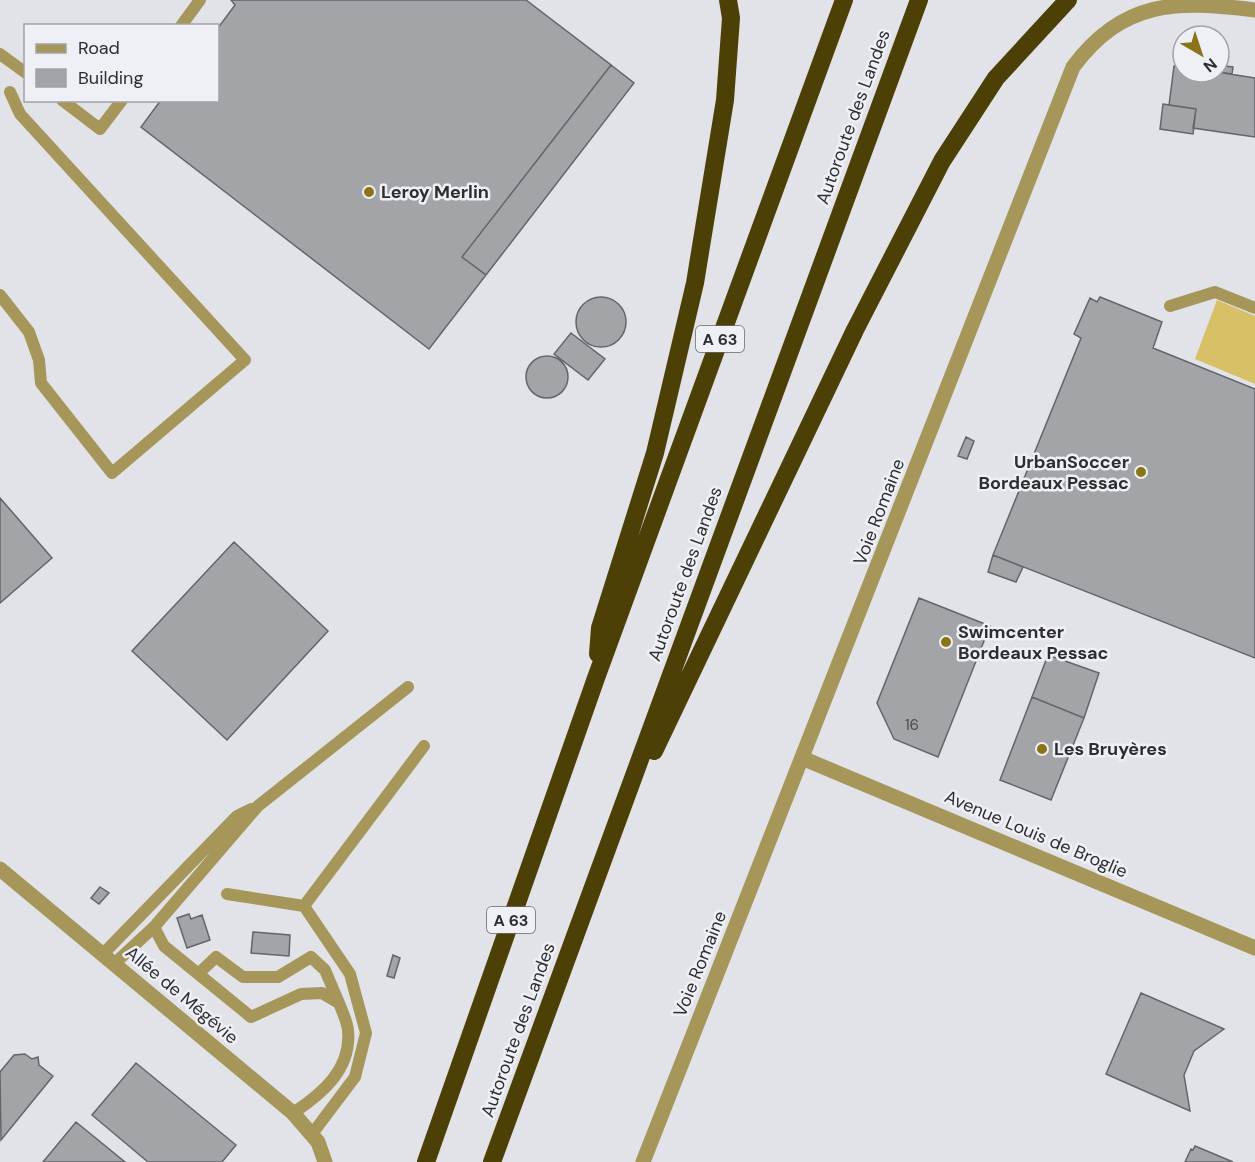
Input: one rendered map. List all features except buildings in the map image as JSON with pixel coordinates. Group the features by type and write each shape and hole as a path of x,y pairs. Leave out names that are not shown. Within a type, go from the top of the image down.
{"highway":[{"name":"A 63","path":"426,1162 596,678 844,0"},
{"name":"Autoroute des Landes","path":"492,1162 919,0"},
{"path":"605,853 845,350 942,161 996,78 1068,0"},
{"path":"596,678 600,628 655,453 695,283 725,100 731,6"}],"street":[{"name":"Voie Romaine","path":"643,1162 1073,67 1090,42 1118,20 1156,7 1193,2 1255,10"},
{"name":"Avenue Louis de Broglie","path":"802,758 1255,948"},
{"name":"Allée de Mégévie","path":"0,869 293,1113 312,1134 325,1162"}],"lane":[{"path":"182,24 200,0"},
{"path":"0,54 24,72"},
{"path":"0,295 29,332 39,360 41,383 112,473 245,360 20,114 10,92"},
{"path":"65,102 100,129 120,102"},
{"path":"1170,306 1215,292 1255,308"},
{"path":"108,959 154,927 258,806 408,687"},
{"path":"304,906 424,746"},
{"path":"108,959 237,816 258,806"},
{"path":"227,894 304,906 350,974 366,1033 354,1077 312,1134"},
{"path":"154,927 164,946 250,1017 301,994 322,993 339,1003"},
{"path":"198,974 216,957 243,977 278,976 311,957 325,970 348,1030 343,1065 320,1095 293,1113"}],"shaded area":[{"path":"1217,300 1255,316 1255,384 1195,359"}],"place":[{"name":"Leroy Merlin","path":"369,192"},
{"name":"UrbanSoccer Bordeaux Pessac","path":"1141,472"},
{"name":"Swimcenter Bordeaux Pessac","path":"946,642"},
{"name":"Les Bruyères","path":"1042,749"}]}
